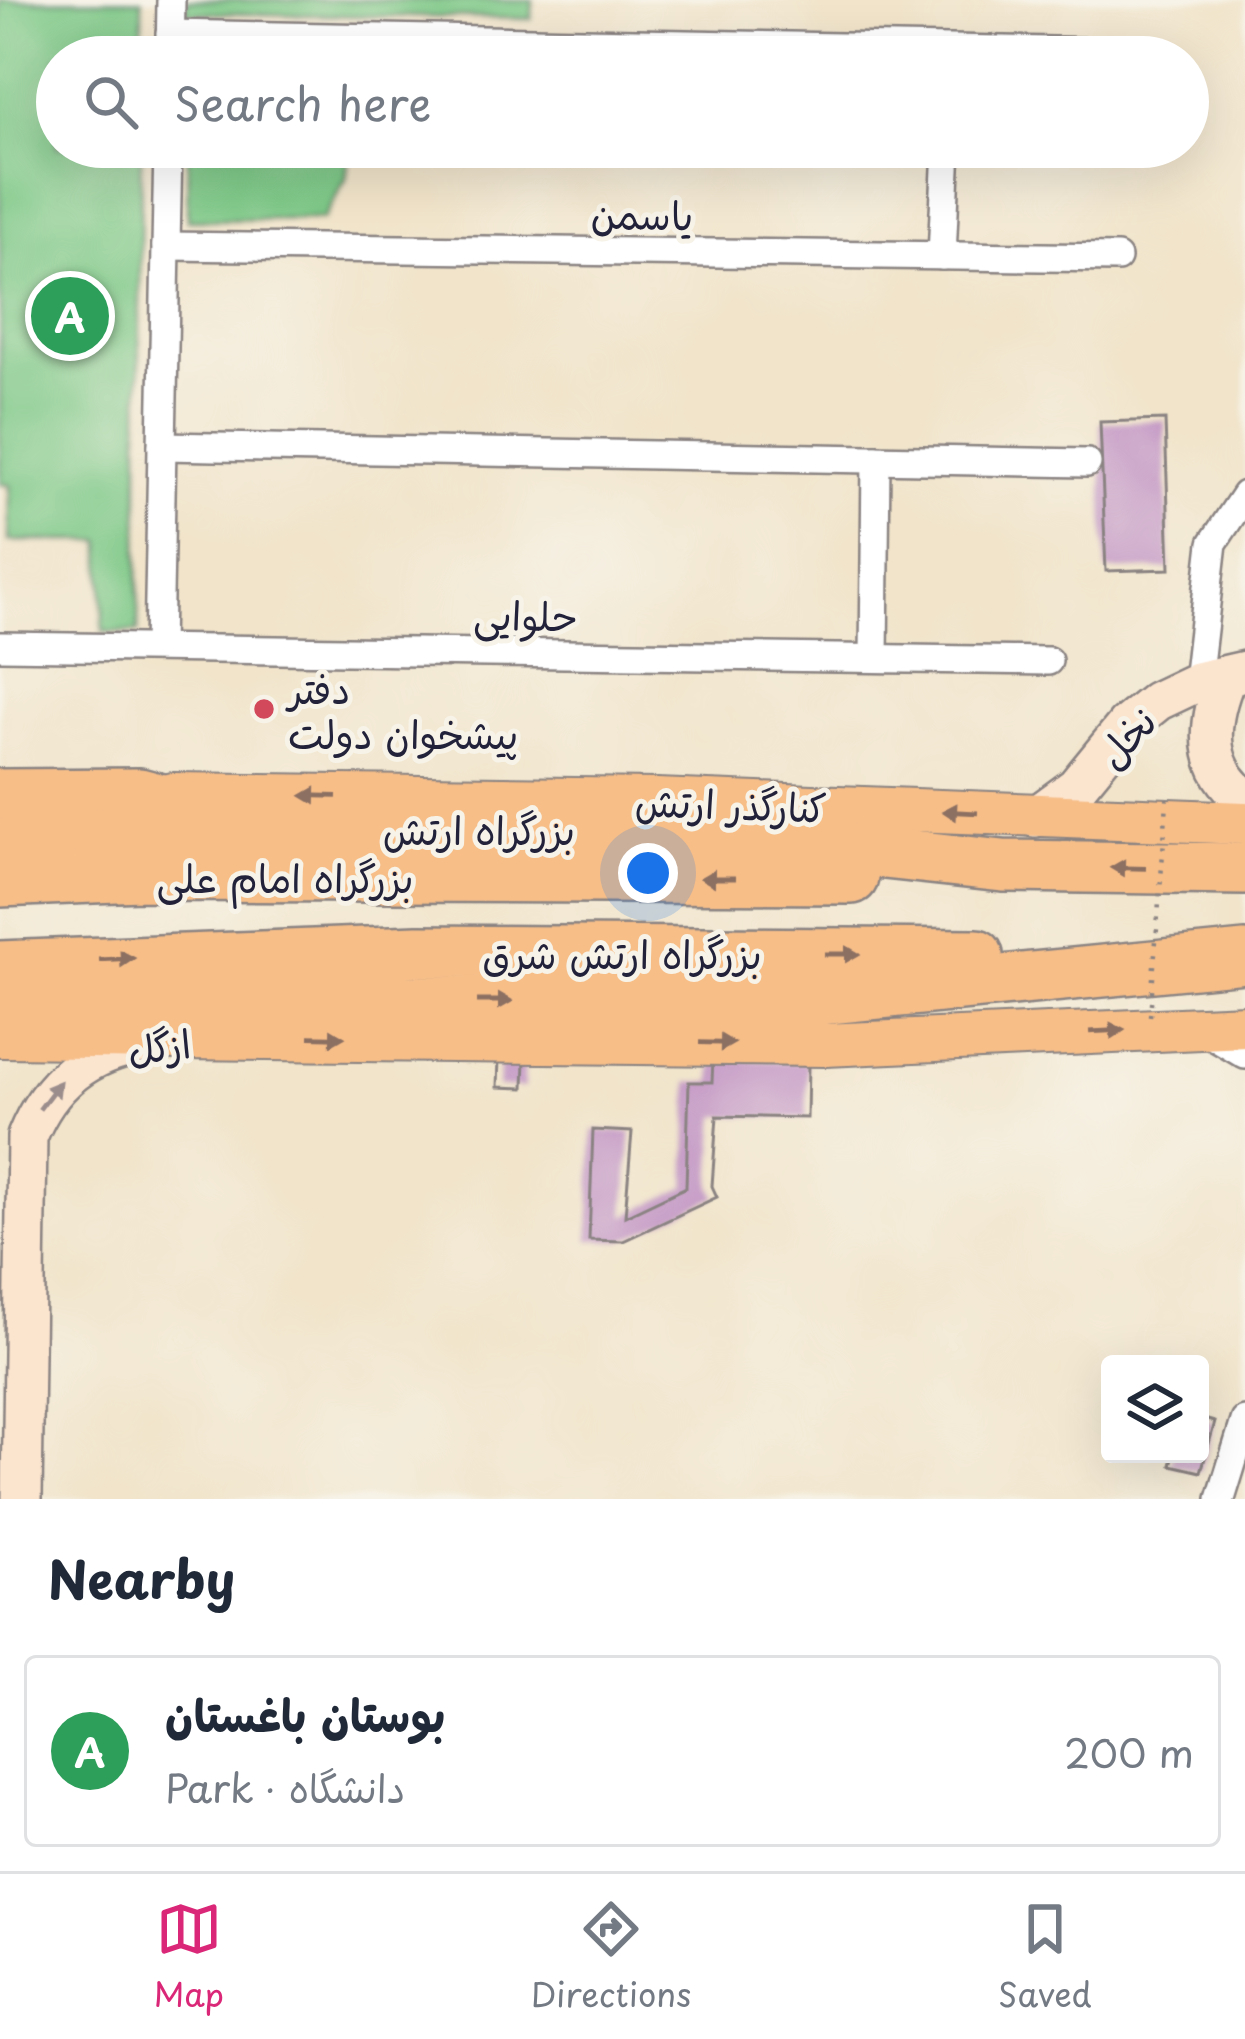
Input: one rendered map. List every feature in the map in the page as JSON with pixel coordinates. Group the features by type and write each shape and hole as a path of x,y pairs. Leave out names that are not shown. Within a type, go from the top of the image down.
{"highway":[{"name":"کنارگذر ارتش","path":"0,795 129,813"},
{"name":"بزرگراه ارتش","path":"0,844 129,813 266,827 675,830 1003,866 1245,869"},
{"name":"بزرگراه امام علی","path":"0,881 140,875 843,878 1003,866"},
{"name":"بزرگراه ارتش شرق","path":"0,967 418,951 1245,957"},
{"path":"0,1005 818,999 1245,957"}],"main road":[{"name":"نخل","path":"1223,676 1211,712 1212,751 1229,786 1245,798"},
{"name":"نخل","path":"1035,817 1076,787 1142,714 1223,676"},
{"name":"کنارگذر ارتش","path":"129,813 611,799 1245,823"},
{"path":"483,827 611,799"},
{"path":"0,1036 825,1045 1245,1026"},
{"name":"ازگل","path":"22,1499 12,1248 27,1137 45,1099 64,1078 110,1049 262,1036"}],"street":[{"path":"170,36 171,0"},
{"path":"158,647 168,168"},
{"path":"942,256 945,168"},
{"name":"یاسمن","path":"166,246 1118,258"},
{"path":"162,446 1087,463"},
{"path":"874,658 876,459"},
{"path":"1223,676 1213,543 1245,495"},
{"name":"حلوایی","path":"0,646 1048,661"},
{"path":"1197,1027 1245,1055"},
{"path":"1221,1499 1245,1421"}],"path":[{"path":"1150,1016 1168,790"}],"green space":[{"path":"0,0 142,0 142,36 36,36 36,168 141,168 138,632 103,632 102,541 9,541 10,485 0,484"},
{"path":"187,0 533,0 532,19 186,13"},
{"path":"188,168 347,168 323,219 187,220"}],"building":[{"path":"1165,420 1170,569 1106,571 1100,422"},
{"path":"499,1058 525,1059 524,1088 498,1087"},
{"path":"713,1059 808,1062 807,1118 717,1116 712,1186 717,1197 623,1241 589,1240 593,1130 632,1132 625,1216 686,1187 689,1082 712,1082"},
{"path":"1172,1463 1204,1463 1201,1472"}],"place":[{"name":"بوستان باغستان","path":"70,316"},
{"name":"دفتر پیشخوان دولت","path":"264,709"}]}
